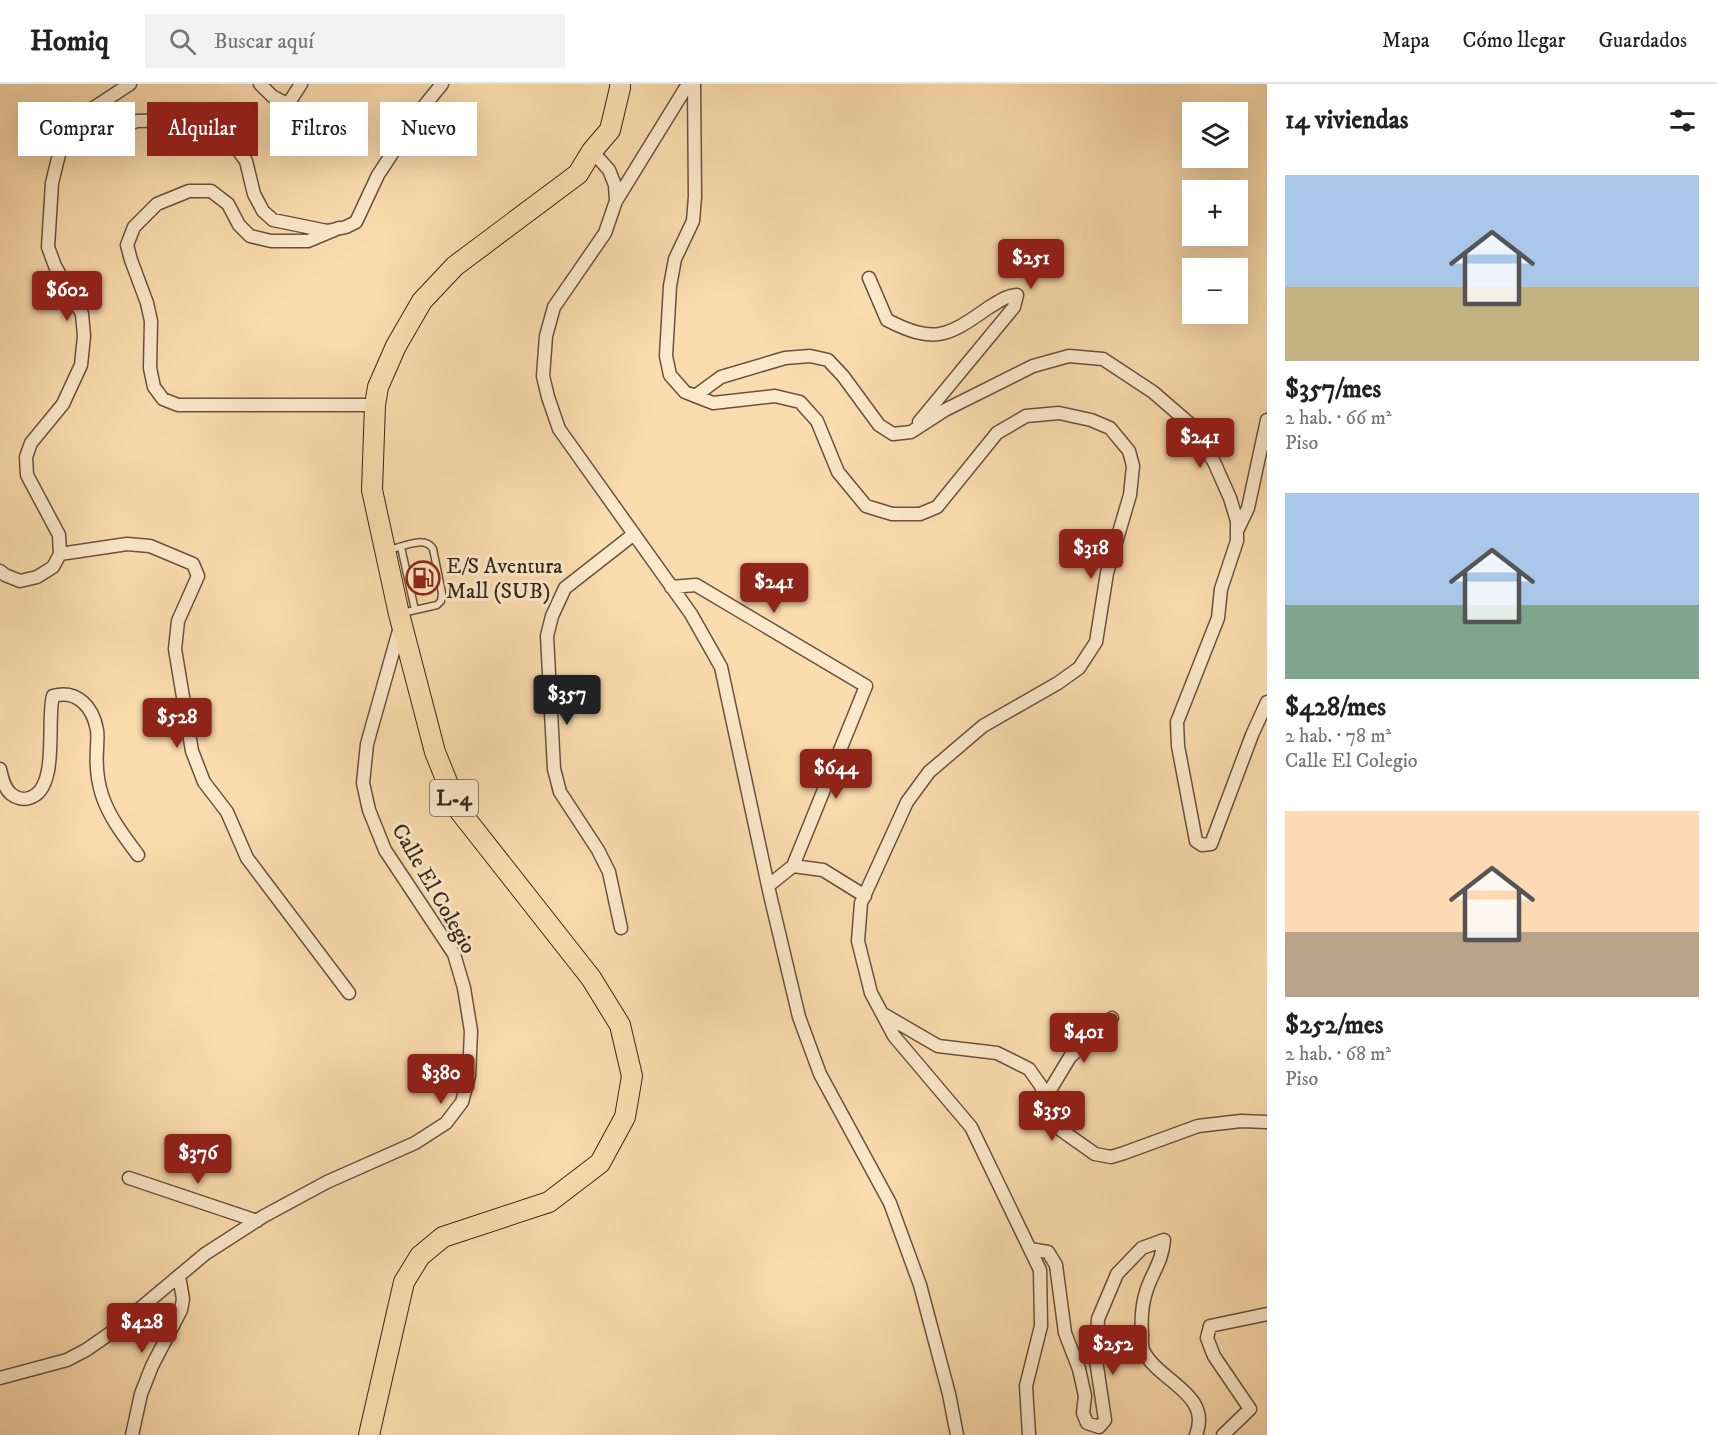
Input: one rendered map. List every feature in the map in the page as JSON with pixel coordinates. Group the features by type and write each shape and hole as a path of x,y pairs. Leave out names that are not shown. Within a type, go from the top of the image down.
{"main road":[{"name":"L-4","path":"369,1435 404,1282 420,1256 443,1237 549,1202 600,1163 625,1118 632,1076 620,1025 591,978 458,809 435,752 405,616 393,549 372,489 375,405 378,387 396,346 422,301 455,266 578,174 610,130 620,84"}],"street":[{"path":"103,102 130,84"},
{"path":"260,84 272,96 285,103 290,101 301,84"},
{"path":"375,405 178,405 163,399 154,387 150,368 151,321 128,245 134,227 157,204 189,191 211,191 228,204 239,225 250,236 271,241 308,241 356,222 378,175 420,111 442,84"},
{"path":"688,84 616,201 605,233 554,307 546,336 543,376 559,429 691,614 721,667 799,1017 820,1074 890,1203 920,1285 949,1394 957,1435"},
{"path":"693,84 695,197 693,221 675,260 670,286 666,356 670,375 685,392 713,403 775,396 800,402 817,421 838,472 866,506 891,514 920,514 937,507 997,433 1026,416 1059,413 1091,420 1110,428 1129,451 1134,466 1130,495 1107,573 1096,642 1079,668 1058,683 982,726 928,772 907,802 861,903 858,941 871,993 894,1036 971,1127 1040,1270 1041,1326 1026,1386 1029,1435"},
{"path":"135,122 172,120 213,130 233,143 246,162 254,194 263,211 273,220 327,231 339,228"},
{"path":"592,152 609,170 615,185 616,201"},
{"path":"0,571 20,581 37,577 53,567 60,554 59,535 27,475 26,457 31,443 63,404 81,365 84,336 82,314 55,266 48,247 52,183 59,156"},
{"path":"870,278 887,320 907,331 938,336 960,328 1006,296 1017,295 1014,307 911,432"},
{"path":"695,396 721,377 785,358 810,356 828,360 879,425 893,434 911,432 945,410 1033,366 1069,356 1103,358 1153,392 1190,424 1214,462 1230,498 1237,521 1237,541 1221,589 1218,618 1177,722 1178,746 1196,841 1202,845 1211,844 1252,735 1267,702"},
{"path":"1237,530 1248,508 1267,420"},
{"path":"621,928 609,872 598,850 560,792 557,781 554,769 547,636 552,616 565,588 634,534"},
{"path":"60,554 127,544 150,546 193,564 198,576 178,621 175,649 192,751 204,782 227,812 247,858 349,993"},
{"path":"671,587 696,585 866,686 793,866 768,886"},
{"name":"Calle El Colegio","path":"0,1378 67,1360 86,1350 112,1332 205,1254 257,1221 327,1182 415,1143 446,1123 462,1102 469,1076 471,1031 464,988 454,954 385,850 369,810 363,783 367,744 405,616"},
{"path":"0,769 4,783 11,794 21,799 31,798 40,792 46,778 51,750 50,706 53,696 61,693 78,696 88,707 97,730 96,768 102,795 116,825 138,855"},
{"path":"793,866 823,870 865,896"},
{"path":"882,1014 938,1046 997,1053 1029,1070 1041,1086 1049,1116 1061,1130 1095,1154 1111,1157 1198,1126 1241,1121 1267,1122"},
{"path":"1044,1100 1070,1057 1112,1018"},
{"path":"129,1178 257,1221"},
{"path":"1030,1249 1048,1252 1056,1265 1065,1333 1079,1369 1085,1396 1083,1413 1087,1423 1099,1427 1105,1420 1096,1360 1098,1319 1117,1274 1142,1248 1164,1240 1163,1254 1145,1293 1141,1322 1143,1350 1154,1365 1193,1399 1200,1414 1196,1435"},
{"path":"132,1435 141,1394 152,1366 182,1310 183,1299 179,1276"},
{"path":"1223,1435 1250,1409 1214,1356 1207,1338 1210,1326 1267,1314"}],"lane":[{"path":"393,549 423,541 430,544 442,593 441,601 436,605 405,616"}],"place":[{"name":"E/S Aventura Mall (SUB)","path":"423,578"}]}
